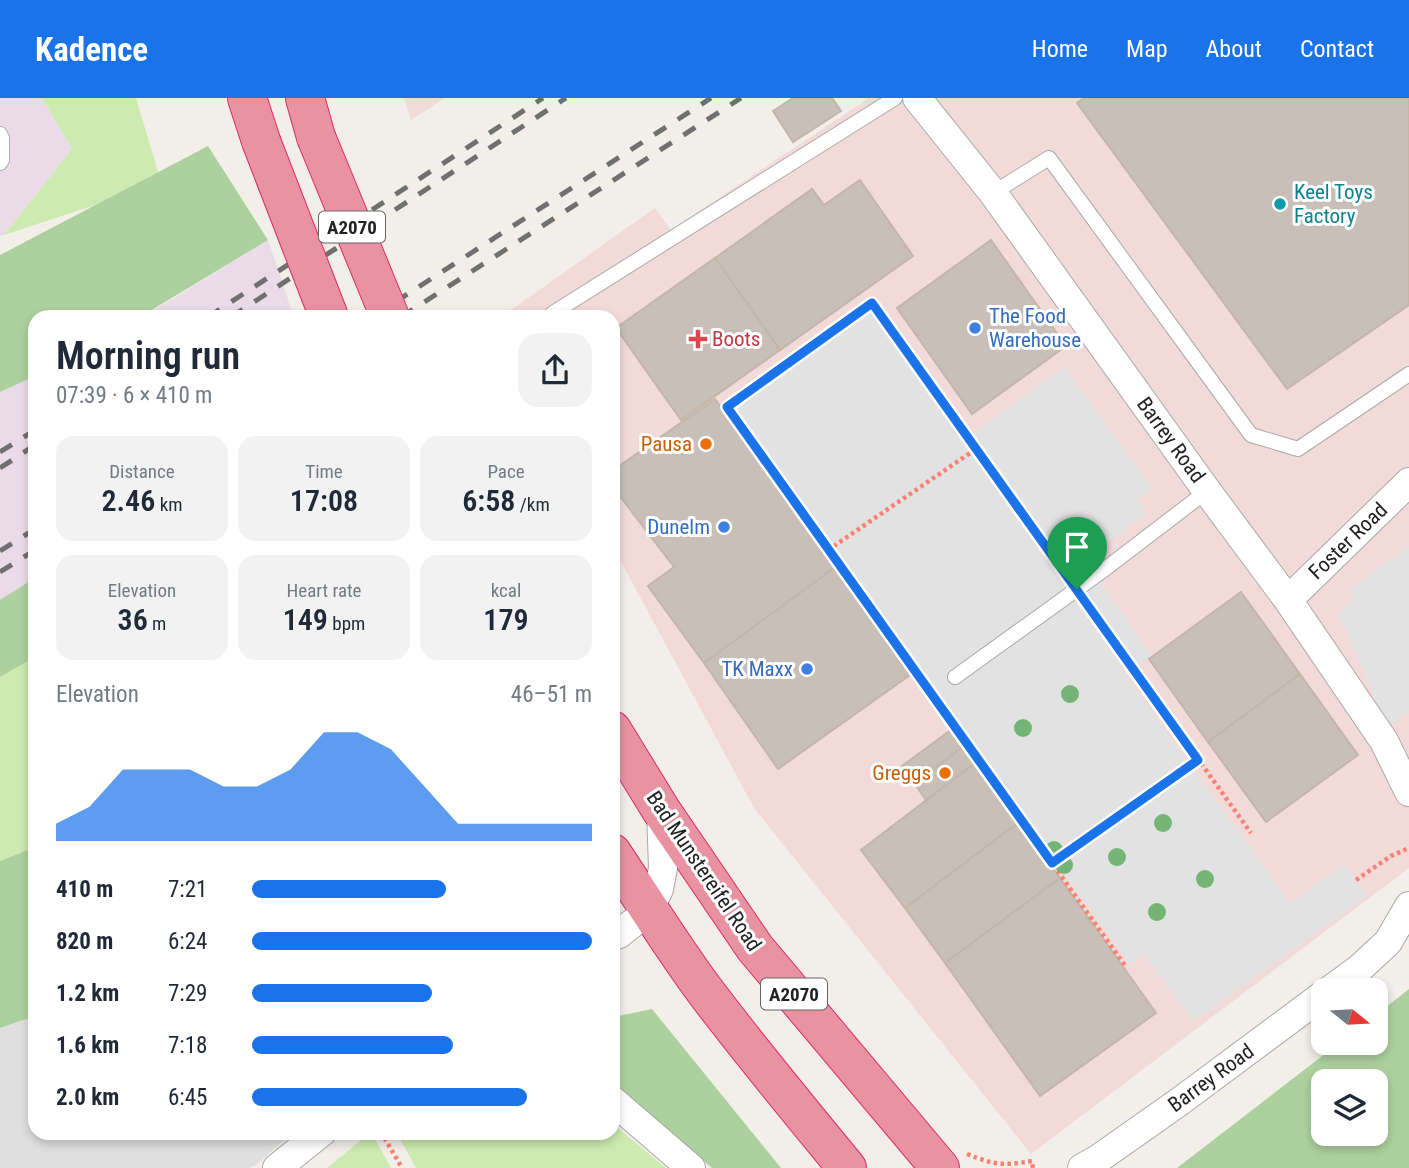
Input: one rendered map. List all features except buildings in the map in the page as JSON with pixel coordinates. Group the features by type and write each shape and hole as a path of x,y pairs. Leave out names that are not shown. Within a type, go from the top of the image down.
{"highway":[{"name":"A2070","path":"247,98 326,310"},
{"name":"A2070","path":"304,98 316,137 387,310"},
{"name":"Bad Munstereifel Road","path":"620,743 661,810 755,948 940,1168"},
{"path":"620,865 712,1000 846,1168"}],"street":[{"name":"Barrey Road","path":"917,98 993,192 1287,600 1384,741 1409,792"},
{"name":"Foster Road","path":"1287,600 1409,482"},
{"path":"620,932 649,910 659,889 663,869 661,810"},
{"path":"1346,978 1388,942 1409,906"},
{"name":"Barrey Road","path":"1091,1165 1311,1004"},
{"path":"620,1107 691,1168"},
{"path":"277,1168 312,1140"}],"lane":[{"path":"558,310 895,98"},
{"path":"0,134 0,163"},
{"path":"993,192 1049,158 1251,435 1298,449 1409,374"},
{"path":"955,677 1207,491"}],"path":[{"path":"1126,967 727,407 872,303 1251,833"},
{"path":"828,550 976,449"},
{"path":"1052,863 1198,760"},
{"path":"1356,880 1391,856 1409,848"},
{"path":"386,1140 402,1168"},
{"path":"1032,1161 1033,1168"}],"shaded area":[{"path":"0,98 42,98 72,149 4,235 0,236"},
{"path":"404,98 445,98 411,120"},
{"path":"869,98 1409,98 1409,868 1031,1154 754,808 620,560 620,310 511,310 655,208 671,230"},
{"path":"268,240 292,310 154,310"},
{"path":"868,310 963,441 1065,367 1152,488 1137,500 1147,514 1084,560 1152,655 1126,675 1290,903 1345,864 1367,896 1193,1022 1145,955 1130,965 730,410"},
{"path":"28,379 28,661 0,677 0,392"},
{"path":"1409,546 1409,712 1388,727 1338,613 1355,599 1349,590"},
{"path":"28,1018 28,1140 284,1140 249,1168 0,1168 0,1028"}],"green space":[{"path":"42,98 136,98 158,172 98,204 4,235 72,149"},
{"path":"208,146 268,240 152,310 28,310 28,379 0,392 0,255"},
{"path":"28,582 28,661 0,677 0,600"},
{"path":"28,661 28,850 0,861 0,677"},
{"path":"28,850 28,1018 0,1028 0,861"},
{"path":"1409,989 1409,1168 1177,1168 1323,1055 1388,1055 1388,1006"},
{"path":"652,1009 781,1168 712,1168 620,1089 620,1016"},
{"path":"620,1130 666,1168 416,1168 400,1140 620,1140"},
{"path":"361,1140 375,1140 391,1168 327,1168"}],"railway":[{"path":"219,310 543,98"},
{"path":"242,310 566,98"},
{"path":"383,310 711,98"},
{"path":"412,310 741,98"},
{"path":"0,452 28,434"},
{"path":"0,468 28,450"},
{"path":"0,551 28,533"},
{"path":"0,572 28,554"}],"place":[{"name":"Keel Toys Factory","path":"1280,204"},
{"name":"The Food Warehouse","path":"975,328"},
{"name":"Boots","path":"698,339"},
{"name":"Pausa","path":"706,444"},
{"name":"Dunelm","path":"724,527"},
{"name":"TK Maxx","path":"807,669"},
{"name":"Greggs","path":"945,773"}],"route":[{"path":"872,303 1077,589 1198,760 1052,863 727,407 872,303"}]}
